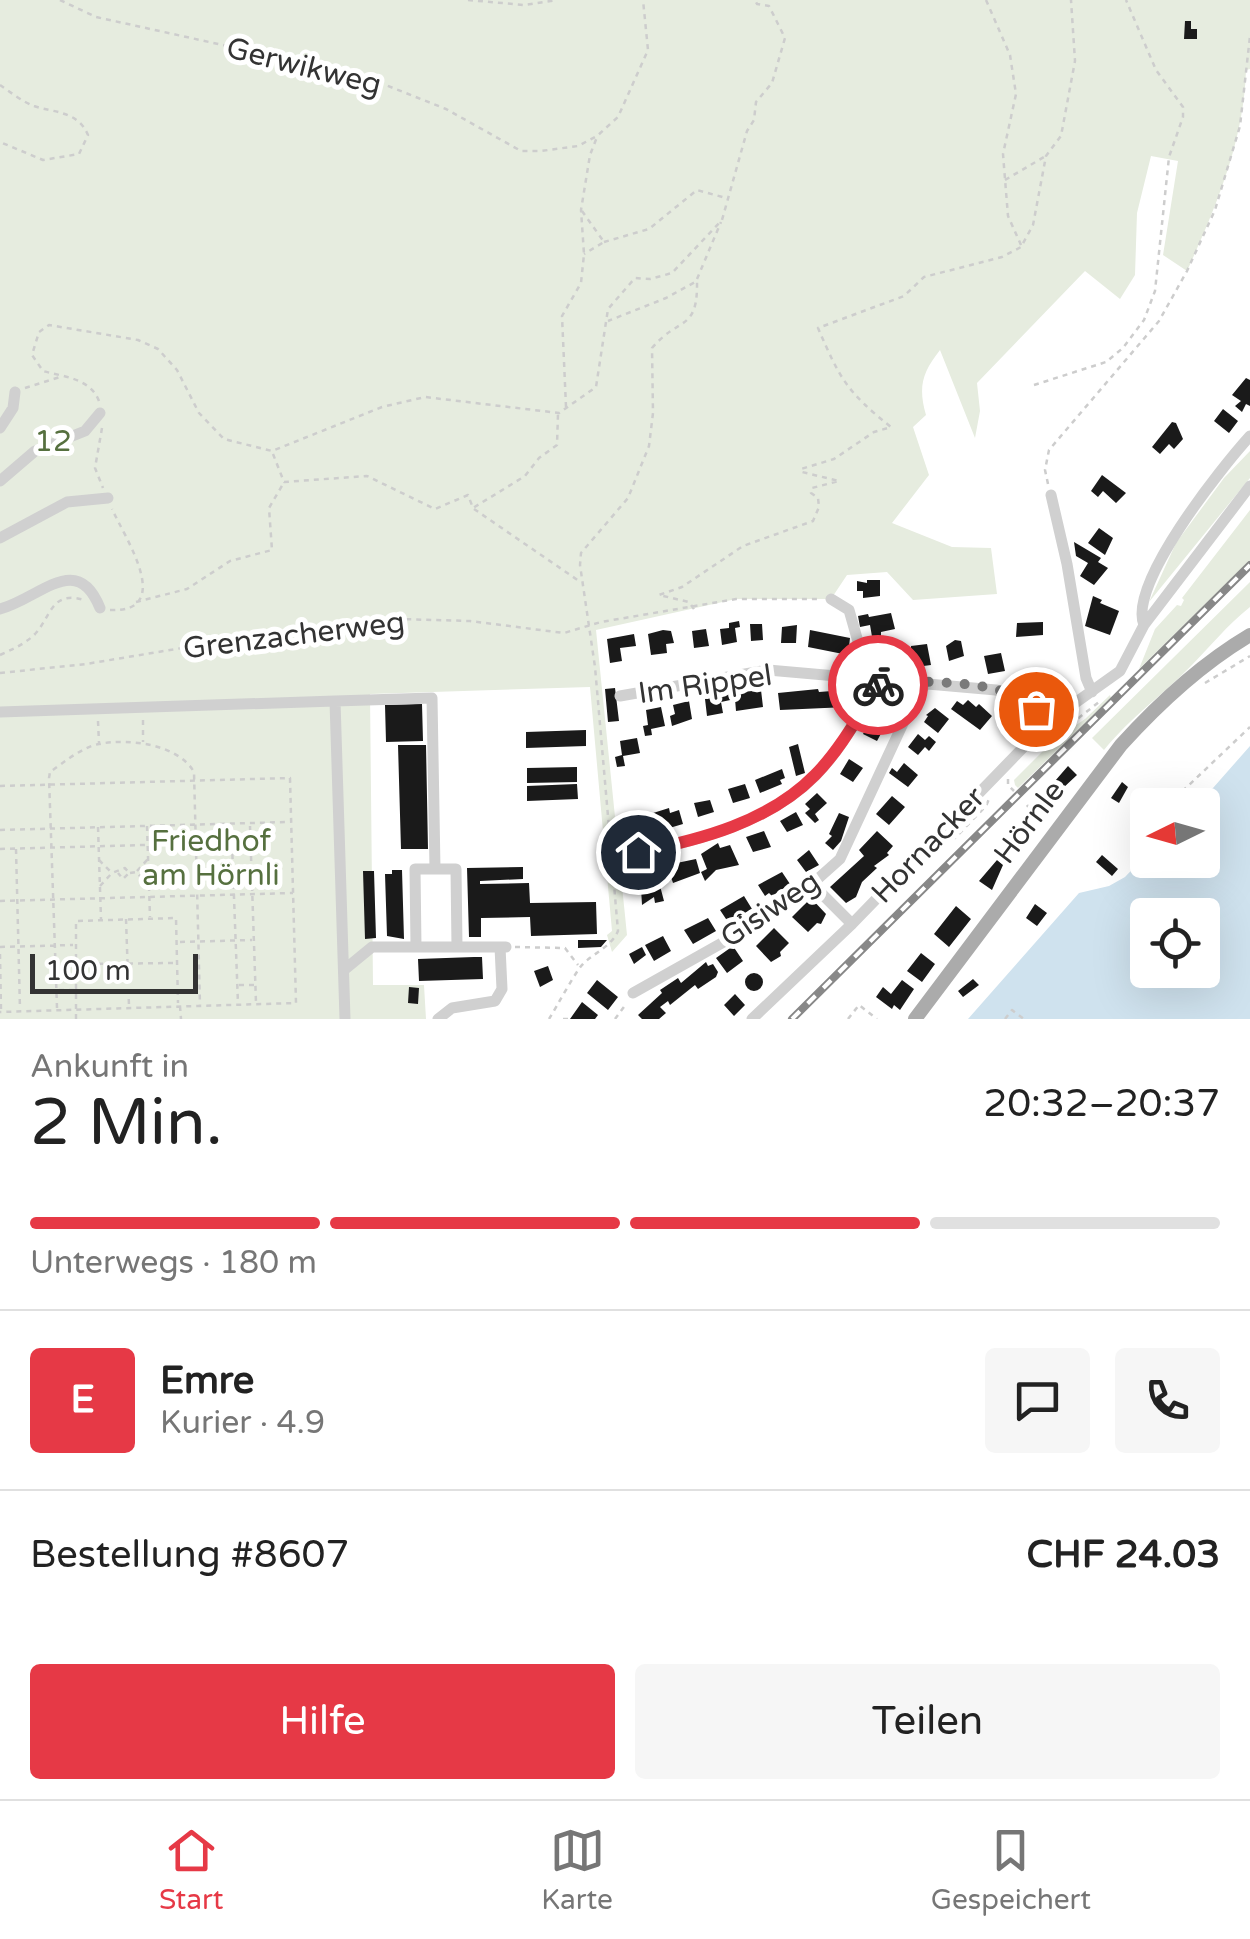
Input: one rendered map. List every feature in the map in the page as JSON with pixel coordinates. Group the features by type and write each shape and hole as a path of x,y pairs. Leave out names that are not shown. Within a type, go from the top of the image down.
{"main road":[{"name":"Hörnle","path":"915,1019 1054,832 1148,716 1196,672 1250,635"}],"street":[{"path":"0,428 13,408 15,392"},
{"path":"0,481 34,451 85,432 100,413"},
{"path":"1144,625 1141,606 1177,531 1198,498 1250,436"},
{"path":"1047,723 1120,672 1144,625 1250,486"},
{"path":"1050,495 1067,564 1086,678 1097,688"},
{"path":"0,538 66,502 108,498"},
{"path":"0,609 59,581 72,579 90,587 100,608"},
{"path":"831,600 849,610 868,677"},
{"name":"Im Rippel","path":"620,696 768,670 948,684 1018,695 1047,723"},
{"path":"638,852 689,842 775,809 816,774 882,679"},
{"name":"Gisiweg","path":"634,994 812,884 844,854 925,684"},
{"path":"0,712 432,698 435,869"},
{"path":"335,701 345,1019"},
{"name":"Hornacker","path":"752,1019 852,924 1047,723"},
{"path":"416,947 415,869 456,869 456,947"},
{"name":"Hornacker","path":"812,884 852,924"},
{"path":"344,970 372,947 503,947 502,989 495,1001 452,1008 438,1019"}],"path":[{"name":"Gerwikweg","path":"60,0 96,17 362,76 446,110 521,151 578,146 597,136"},
{"path":"468,0 524,5 557,0"},
{"path":"566,408 562,316 580,283 584,254 581,210 590,155 597,136 618,118 648,50 643,0"},
{"path":"580,582 581,554 628,498 649,446 652,348 662,336 690,320 697,305 696,280 722,220 747,131 754,120 756,102 772,83 785,38 769,6 757,4 756,0"},
{"path":"986,0 1010,55 1016,94 1003,154 1008,216 1022,247"},
{"path":"1005,180 1046,156 1061,136 1075,62 1070,0"},
{"path":"1034,385 1106,362 1130,340 1144,320 1155,291 1169,156 1183,107 1156,70 1126,0"},
{"path":"1050,495 1045,470 1049,450 1159,321 1214,210 1244,108 1250,36"},
{"path":"0,85 32,105 66,112 86,127 88,134 79,154 43,160 0,142"},
{"path":"694,609 689,602 659,596 682,587 743,546 813,521 819,507 812,488 839,481 801,469 834,459 874,432 891,427 862,404 840,379 818,328 904,296 924,277 1002,257 1022,247 1033,225 1046,156"},
{"path":"584,254 604,242 649,229 697,190 728,199"},
{"path":"581,210 604,242"},
{"path":"473,508 526,476 538,458 556,445 559,412 596,387 608,309 636,278 672,274 722,220"},
{"path":"607,322 666,298 696,280"},
{"path":"135,602 145,585 142,568 132,555 95,468 103,416 99,398 78,380 43,371 32,355 38,332 49,326 138,340 158,349 178,370 199,413 224,439 272,451 382,407 425,398 559,412"},
{"path":"1130,340 1138,346"},
{"path":"15,392 62,376"},
{"path":"0,655 34,635 51,606 62,600 80,599 100,608 121,610 135,602 188,589 230,561 272,550 270,508 284,482 272,451"},
{"path":"284,482 367,476 435,509 468,495 473,508 580,582 586,593 618,931 613,941 578,967 549,1019"},
{"name":"Grenzacherweg","path":"0,673 398,619 470,620 564,634 601,622 736,600 831,600"},
{"path":"1204,684 1250,656"},
{"path":"1036,752 1105,696 1107,693 1097,688"},
{"path":"143,707 143,743"},
{"path":"97,708 98,744"},
{"path":"1186,788 1250,727"},
{"path":"57,1010 50,772 98,744 143,743 192,767 200,1006"},
{"path":"0,786 290,778 296,1003 1,1012 0,954"},
{"path":"1010,778 1008,785 1014,791"},
{"path":"945,828 955,838 990,801 988,798"},
{"path":"1027,805 1032,813 1009,838 1012,849 1024,848 1044,818 1050,819 1046,826 1054,832"},
{"path":"0,830 291,822"},
{"path":"250,824 256,1004"},
{"path":"147,826 150,918"},
{"path":"98,828 102,920"},
{"path":"232,842 238,1004"},
{"path":"0,848 251,842"},
{"path":"16,848 20,1010"},
{"path":"100,860 123,878 136,872 148,859"},
{"path":"136,872 149,885"},
{"path":"100,886 115,873"},
{"path":"0,901 293,893"},
{"path":"76,1019 76,921 176,918 181,1019"},
{"path":"126,919 129,1008"},
{"path":"177,942 253,940"},
{"path":"0,947 76,945"},
{"path":"503,947 565,948 578,967"},
{"path":"77,964 177,963"},
{"path":"237,985 255,985"},
{"path":"56,990 78,990"},
{"path":"615,1019 634,994"},
{"path":"848,1019 859,1005 878,1019"},
{"path":"1005,1019 1012,1010 1024,1019"}],"green space":[{"path":"0,0 1250,0 1250,69 1246,70 1240,122 1227,173 1187,271 1163,255 1178,161 1151,156 1137,213 1135,275 1120,299 1085,271 977,383 980,411 975,438 940,350 929,366 922,388 926,415 913,427 929,475 892,523 952,547 991,548 997,594 913,600 887,572 847,575 831,599 736,599 596,630 627,935 612,952 607,935 612,931 590,687 370,694 373,985 424,985 426,1019 0,1019"},
{"path":"1250,451 1250,478 1149,602 1176,543 1224,478"},
{"path":"1250,510 1250,560 1139,669 1155,629 1177,605 1181,606 1182,598"},
{"path":"1250,582 1250,607 1104,750 1092,738"},
{"path":"1110,695 1018,788 1015,785 1014,780 1054,740 1085,719"}],"water":[{"path":"1250,746 1250,1019 968,1019 1079,893 1109,886 1130,872 1130,878 1220,878 1220,788 1213,788"}],"building":[{"path":"1185,21 1191,21 1191,29 1197,29 1197,39 1184,39"},
{"path":"1246,378 1250,380 1250,406 1246,404 1242,412 1235,406 1241,401 1232,395"},
{"path":"1223,409 1238,421 1229,433 1214,421"},
{"path":"1172,422 1183,439 1174,449 1169,444 1160,454 1152,447"},
{"path":"1102,475 1126,493 1116,503 1103,491 1098,497 1091,491"},
{"path":"1099,528 1113,538 1105,555 1088,543"},
{"path":"1074,542 1101,558 1098,562 1108,568 1094,585 1080,576 1088,563 1076,556"},
{"path":"880,580 880,596 863,598 863,591 857,591 857,581"},
{"path":"1093,596 1119,611 1110,635 1085,626"},
{"path":"891,613 895,629 881,632 881,646 874,648 870,625 860,627 858,616"},
{"path":"739,621 740,627 735,628 737,642 722,645 720,629"},
{"path":"1043,622 1043,635 1016,637 1017,623"},
{"path":"750,624 762,624 763,640 751,641"},
{"path":"797,625 796,643 781,643 782,627"},
{"path":"706,629 709,646 694,648 692,631"},
{"path":"810,630 850,638 848,655 808,647"},
{"path":"671,631 674,643 666,644 667,653 651,655 648,634"},
{"path":"634,634 636,646 620,648 622,661 610,663 607,639"},
{"path":"961,641 964,656 949,661 946,646"},
{"path":"927,644 931,665 916,667 911,660 911,646"},
{"path":"1001,653 1005,671 988,674 984,656"},
{"path":"883,687 895,695 878,705 873,702"},
{"path":"615,688 619,721 608,722 605,689"},
{"path":"734,690 761,690 763,707 736,711 735,699 721,702 723,713 707,716 705,699"},
{"path":"845,690 847,707 780,710 778,693"},
{"path":"968,700 992,716 980,730 951,709 957,701 963,705"},
{"path":"689,701 692,719 672,726 673,705"},
{"path":"879,703 893,711 877,741 863,734"},
{"path":"422,704 423,741 386,742 385,705"},
{"path":"661,707 665,726 651,729 652,735 645,736 646,710"},
{"path":"935,708 949,719 938,733 924,722"},
{"path":"586,730 586,746 526,748 526,732"},
{"path":"918,734 936,742 929,751 925,747 918,755 908,747"},
{"path":"637,738 640,753 623,756 625,766 617,767 615,757 622,755 620,741"},
{"path":"798,744 805,773 796,776 789,747"},
{"path":"398,745 426,745 428,849 401,849"},
{"path":"849,759 863,768 853,782 840,774"},
{"path":"904,763 918,775 908,787 889,773 892,768 897,772"},
{"path":"1068,766 1077,775 1062,789 1055,781"},
{"path":"577,767 577,782 527,783 527,768"},
{"path":"782,769 782,784 760,793 755,780"},
{"path":"1122,782 1128,787 1119,803 1111,798"},
{"path":"577,784 578,799 527,801 527,786"},
{"path":"745,784 750,798 733,803 728,789"},
{"path":"817,793 827,803 815,814 819,820 815,823 805,813 810,809 805,804"},
{"path":"892,796 905,807 889,825 876,814"},
{"path":"710,800 714,812 698,817 694,803"},
{"path":"669,808 670,813 679,810 683,824 666,829 664,821 654,824 650,814"},
{"path":"637,811 641,823 626,828 622,816"},
{"path":"796,812 803,825 787,832 780,821"},
{"path":"839,813 849,817 841,841 833,850 825,843 832,836 829,834"},
{"path":"764,831 771,847 753,852 746,837"},
{"path":"877,831 893,846 862,882 856,897 846,903 830,887 864,856 859,850"},
{"path":"718,843 720,848 730,845 739,865 716,870 705,881 701,872 707,869 701,854"},
{"path":"622,847 631,847 634,876 624,877"},
{"path":"809,850 819,865 806,872 797,860"},
{"path":"1102,855 1118,869 1112,876 1096,862"},
{"path":"696,859 700,873 673,883 667,865"},
{"path":"997,860 1003,865 992,890 979,881"},
{"path":"523,867 523,879 480,884 529,883 530,903 596,902 597,934 531,936 530,917 481,918 481,937 469,937 467,868"},
{"path":"392,870 402,870 404,939 387,936 385,874 392,874"},
{"path":"363,871 374,871 376,938 365,939"},
{"path":"782,872 790,884 772,896 765,896 758,885"},
{"path":"659,882 664,901 655,903 654,897 642,905 641,888"},
{"path":"744,896 752,909 728,922 720,910"},
{"path":"811,898 826,914 821,924 808,932 792,917"},
{"path":"1035,904 1047,913 1037,926 1026,918"},
{"path":"956,906 971,919 949,947 934,934"},
{"path":"708,918 716,931 693,944 684,930"},
{"path":"774,928 789,943 781,956 771,962 756,946"},
{"path":"663,936 671,951 654,961 645,945"},
{"path":"578,940 607,940 601,947 578,948"},
{"path":"733,946 743,961 727,973 716,958"},
{"path":"642,947 646,955 634,964 629,954"},
{"path":"921,953 935,964 922,982 907,971"},
{"path":"482,957 483,979 419,981 418,959"},
{"path":"706,962 708,966 713,964 718,972 716,977 698,989 695,985 670,1005 668,1001 660,1007 666,1013 659,1019 642,1019 638,1015 662,993 660,990 678,978 681,983"},
{"path":"548,966 553,980 540,987 534,971"},
{"path":"754,973 763,982 754,991 745,982"},
{"path":"973,979 979,985 963,997 958,991"},
{"path":"597,980 618,997 608,1010 587,993"},
{"path":"902,980 914,989 900,1010 876,997 883,987 891,994"},
{"path":"409,987 419,988 418,1004 408,1003"},
{"path":"735,994 745,1005 734,1016 724,1005"},
{"path":"582,1002 598,1015 595,1019 570,1019"}],"railway":[{"path":"792,1019 1250,565"}],"way so far":[{"path":"878,685 882,679 996,690 1018,695 1036,709"}],"route":[{"path":"638,852 689,842 775,809 816,774 878,685"}],"park label":[{"name":"12","path":"53,441"},
{"name":"Friedhof am Hörnli","path":"211,858"}]}
